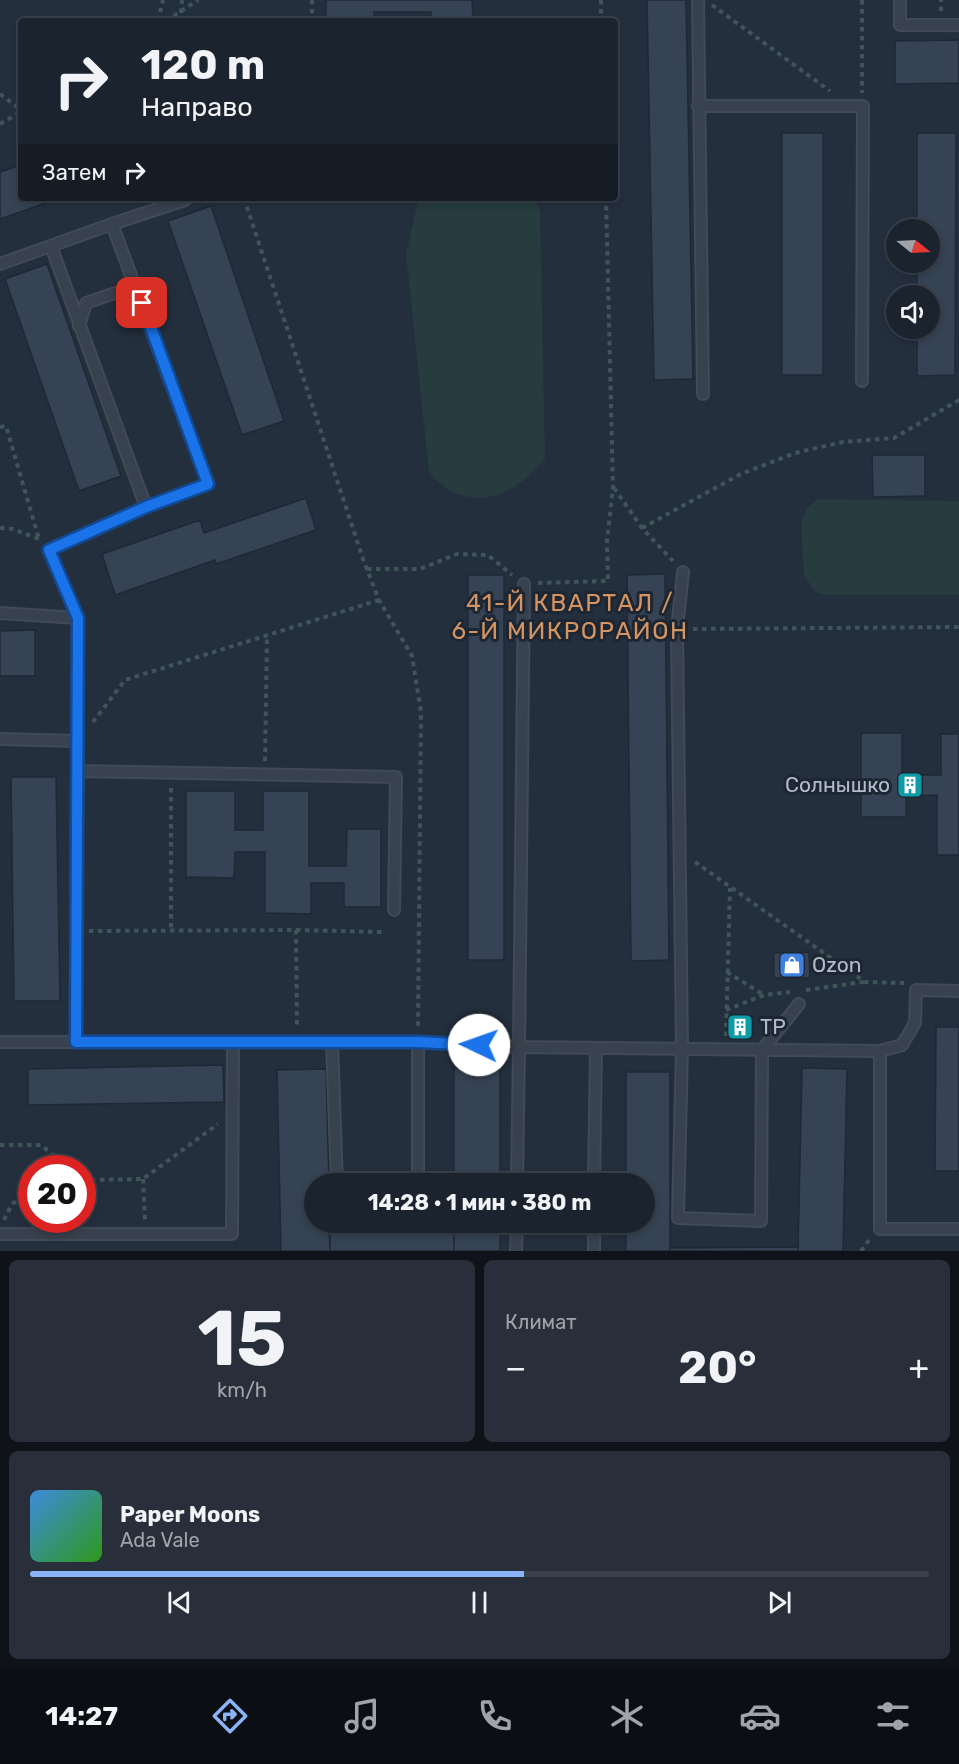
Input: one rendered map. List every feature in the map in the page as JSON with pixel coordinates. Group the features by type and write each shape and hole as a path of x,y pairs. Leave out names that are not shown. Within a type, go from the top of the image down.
{"lane":[{"path":"698,0 703,394"},
{"path":"900,0 900,25 959,25"},
{"path":"698,106 862,105 862,381"},
{"path":"0,264 182,201"},
{"path":"76,1042 78,618 49,550 146,507 208,484 112,224"},
{"path":"51,246 146,507"},
{"path":"79,326 86,303 115,293 142,303"},
{"path":"683,572 677,629 682,1049 678,1218 760,1221 762,1050 799,1004"},
{"path":"517,1173 524,584"},
{"path":"0,613 78,618"},
{"path":"0,739 77,741"},
{"path":"78,771 396,777 394,910"},
{"path":"0,1042 418,1042 519,1047 880,1051 902,1045 907,1038 915,1023 916,990 959,991"},
{"path":"0,1234 232,1234 233,1042"},
{"path":"332,1042 337,1173"},
{"path":"418,1042 418,1173"},
{"path":"594,1173 596,1048"},
{"path":"880,1051 880,1229 959,1229"},
{"path":"516,1251 517,1233"},
{"path":"594,1233 594,1251"}],"path":[{"path":"159,18 163,0"},
{"path":"181,13 182,0"},
{"path":"172,18 198,0"},
{"path":"312,0 312,18"},
{"path":"601,0 601,18"},
{"path":"706,0 850,106"},
{"path":"862,0 862,105"},
{"path":"0,94 18,109"},
{"path":"0,124 18,113"},
{"path":"245,201 367,569 379,600 412,656 421,712 418,1042"},
{"path":"367,569 420,569 457,554 488,555 524,584 608,581 607,541 613,488 606,201"},
{"path":"642,528 741,474 795,453 843,442 894,438 959,400"},
{"path":"0,428 6,426 39,539 49,550"},
{"path":"613,488 642,528 683,572"},
{"path":"0,528 13,529 39,539"},
{"path":"77,741 125,680 379,600"},
{"path":"677,629 959,627"},
{"path":"265,774 267,636"},
{"path":"170,773 171,931"},
{"path":"680,851 865,982 912,983"},
{"path":"725,1049 730,887"},
{"path":"296,930 297,1042"},
{"path":"77,931 382,932"},
{"path":"727,972 764,996"},
{"path":"96,1180 144,1179 233,1113"},
{"path":"0,1145 41,1145 52,1155"},
{"path":"144,1179 146,1234"},
{"path":"0,1227 12,1204 18,1200"}],"green space":[{"path":"418,201 534,201 540,209 545,459 517,485 494,496 469,497 452,492 429,473 406,253"},
{"path":"818,499 959,501 959,595 825,595 816,592 804,576 801,524 807,508"}],"building":[{"path":"326,0 472,0 473,18 431,18 431,12 374,12 374,18 326,18"},
{"path":"647,0 686,0 693,379 654,380"},
{"path":"959,40 959,83 895,84 895,41"},
{"path":"782,133 823,133 823,375 782,375"},
{"path":"917,133 956,133 955,375 917,376 917,339 940,339 940,285 917,285 917,273 940,273 940,219 917,219"},
{"path":"18,166 18,201 51,201 0,219 0,172"},
{"path":"211,206 284,421 242,435 168,221"},
{"path":"47,264 121,476 79,491 5,279"},
{"path":"872,455 925,455 925,496 873,497"},
{"path":"306,498 316,530 216,564 215,560 115,595 102,554 200,520 204,533"},
{"path":"665,574 669,960 631,961 627,575"},
{"path":"468,575 504,575 504,960 468,960"},
{"path":"35,630 35,676 0,676 0,631"},
{"name":"Солнышко","path":"861,733 902,733 902,775 941,775 941,734 959,734 959,855 937,855 937,795 906,796 906,817 861,817"},
{"path":"11,777 56,777 60,1001 14,1001"},
{"path":"186,791 235,791 235,830 263,830 263,791 309,791 309,866 346,866 347,829 381,829 381,907 344,907 344,883 311,883 311,914 265,913 265,852 235,852 234,878 186,877"},
{"name":"Ozon","path":"809,952 810,978 774,978 774,953"},
{"name":"ТР","path":"753,1017 753,1036 727,1037 727,1018"},
{"path":"936,1027 959,1027 959,1171 935,1171"},
{"path":"223,1065 224,1102 28,1105 28,1069"},
{"path":"454,1068 500,1068 500,1173 454,1173"},
{"path":"802,1068 847,1069 843,1251 798,1251"},
{"path":"326,1069 329,1173 304,1173 304,1233 329,1233 330,1251 281,1251 277,1070"},
{"path":"626,1072 670,1072 670,1251 626,1251 626,1233 655,1233 655,1173 626,1173"},
{"path":"330,1233 454,1233 454,1251 330,1251"},
{"path":"454,1233 500,1233 500,1251 454,1251"},
{"path":"798,1247 798,1251 670,1251 670,1248"}],"place":[{"name":"Солнышко","path":"910,785"},
{"name":"Ozon","path":"792,965"},
{"name":"ТР","path":"740,1027"}],"district":[{"name":"41-Й КВАРТАЛ / 6-Й МИКРОРАЙОН","path":"570,617"}],"route":[{"path":"142,303 208,484 146,507 49,550 78,618 76,1042 418,1042 479,1045"}]}
